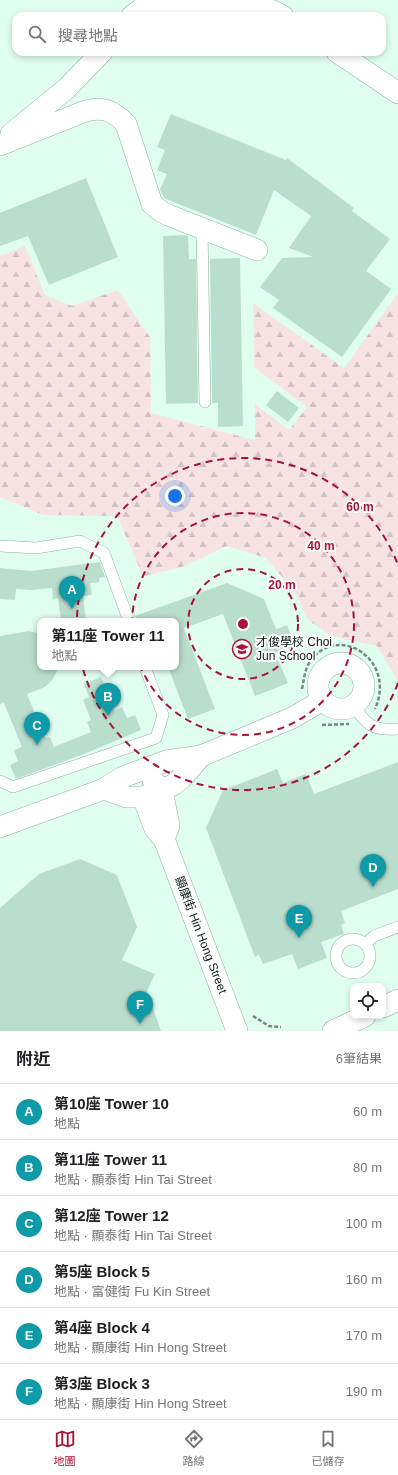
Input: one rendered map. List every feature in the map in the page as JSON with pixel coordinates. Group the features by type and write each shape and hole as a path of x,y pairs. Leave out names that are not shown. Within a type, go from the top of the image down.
{"street":[{"path":"139,12 150,5 239,2 268,8 276,12"},
{"path":"0,144 66,89 98,56"},
{"path":"343,56 398,93"},
{"path":"0,144 92,109 102,109 111,112 126,124 152,204 162,212 256,250"},
{"path":"336,663 345,663 355,668 362,677 364,685 363,693 359,700 353,705 341,709 334,708 323,700 319,694 319,678 323,671 329,666 336,663"},
{"path":"0,827 104,789 123,777 166,761 201,756 292,718 323,700"},
{"path":"104,789 126,797 153,793 173,785 183,777 201,756"},
{"path":"133,774 150,779 153,793"},
{"name":"顯康街 Hin Hong Street","path":"153,793 169,826 164,839 237,1031"},
{"path":"386,1006 398,1000"},
{"path":"333,1031 359,1019"}],"lane":[{"path":"202,228 205,402"},
{"path":"0,546 36,548 80,541 104,553 128,618"},
{"path":"0,781 13,787 156,738 163,716 146,670"},
{"path":"353,705 366,723 378,728 398,729"},
{"path":"365,944 374,936 398,927"}],"green space":[{"path":"25,246 45,295 72,306 118,290 150,337 151,413 255,440 255,404 289,430 307,407 254,367 253,303 344,368 398,293 398,681 377,646 331,636 307,619 295,592 266,558 227,546 182,567 143,576 117,516 43,515 0,497 0,256"}],"building":[{"path":"171,114 286,160 287,158 354,208 352,211 390,239 366,271 391,289 342,357 273,308 279,300 260,287 282,258 313,257 289,248 311,216 274,190 256,235 164,198 160,189 167,174 157,170 165,150 157,147"},
{"path":"86,178 118,257 49,285 28,236 0,246 0,213"},
{"path":"187,235 189,259 196,259 198,403 166,404 163,236"},
{"path":"240,258 243,426 218,427 218,403 212,403 210,259"},
{"path":"277,391 299,408 288,422 266,405"},
{"path":"100,562 105,577 99,578 99,582 90,583 92,595 83,596 86,618 61,618 58,598 53,599 52,588 32,590 16,589 15,600 0,599 0,568 31,571"},
{"path":"227,583 264,599 276,629 287,625 295,646 275,653 288,683 255,696 223,614 184,628 215,709 188,719 169,670 179,670 179,618 135,618 135,616"},
{"path":"29,631 37,633 37,670 58,670 53,679 45,687 27,694 45,738 50,737 54,747 91,732 87,722 91,720 83,700 89,697 84,684 101,677 115,711 122,707 127,718 135,715 141,730 84,754 16,779 10,765 18,761 14,750 22,747 4,703 0,704 0,636"},
{"path":"398,762 398,889 341,911 345,923 341,925 344,934 321,942 327,958 298,969 292,954 263,964 259,955 255,957 206,828 223,790 277,769 283,783 306,774 314,794"},
{"path":"80,859 117,875 137,927 122,960 155,974 147,991 161,1031 0,1031 0,908 39,874"}],"place":[{"name":"第10座 Tower 10","path":"72,609"},
{"name":"才俊學校 Choi Jun School","path":"242,649"},
{"name":"第11座 Tower 11","path":"108,716"},
{"name":"第12座 Tower 12","path":"37,745"},
{"name":"第5座 Block 5","path":"373,887"},
{"name":"第4座 Block 4","path":"299,938"},
{"name":"第3座 Block 3","path":"140,1024"}]}
